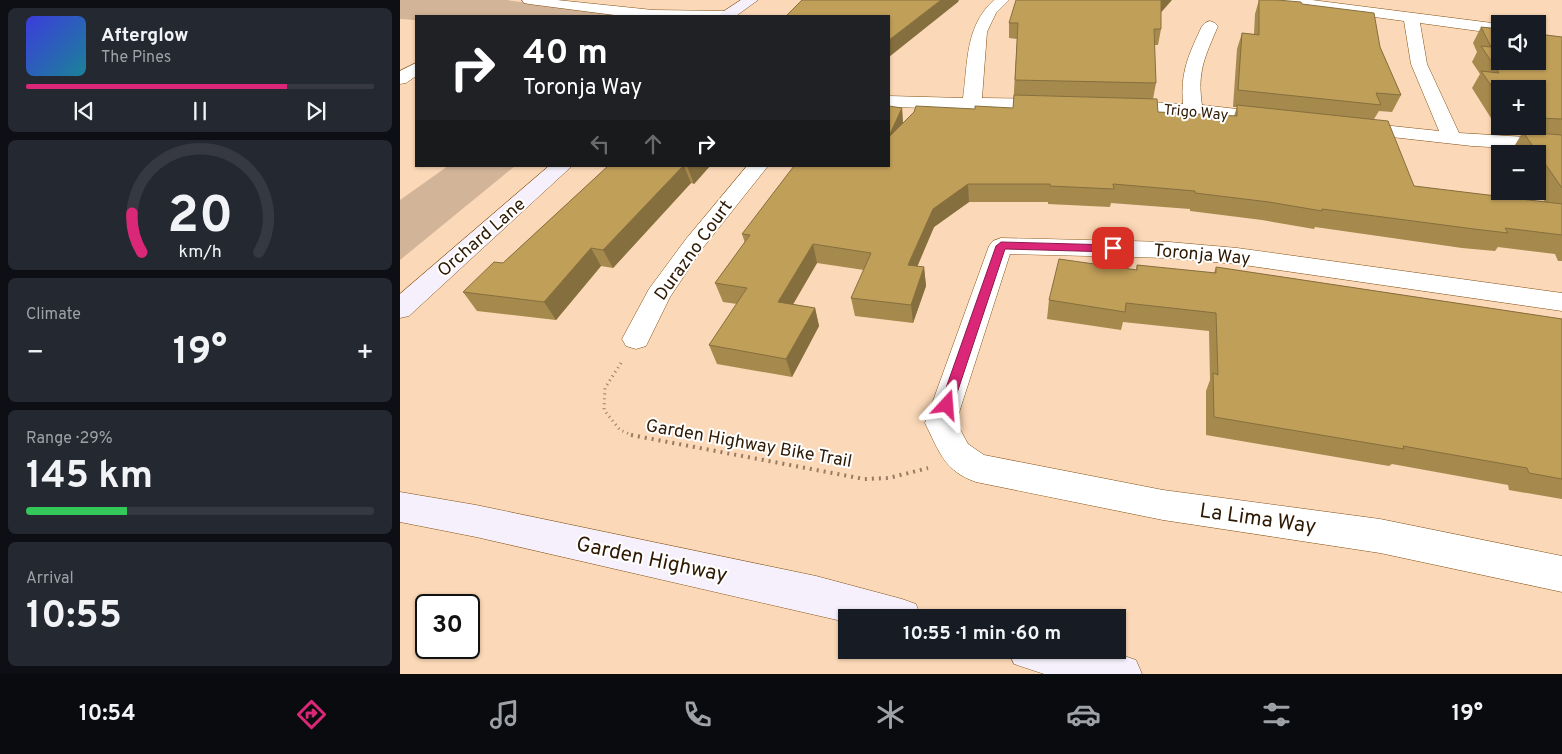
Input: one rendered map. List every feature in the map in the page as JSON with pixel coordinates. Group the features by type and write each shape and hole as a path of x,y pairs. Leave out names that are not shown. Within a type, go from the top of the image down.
{"main road":[{"path":"726,15 728,8 736,0"},
{"path":"726,15 739,9 751,0"},
{"name":"Orchard Lane","path":"400,308 561,167"},
{"name":"Garden Highway","path":"400,507 476,521 806,593 867,609"},
{"path":"1063,659 1122,674"}],"street":[{"path":"529,0 674,15"},
{"path":"601,0 706,9 726,15"},
{"path":"972,104 979,32 990,12 1002,0"},
{"path":"1279,0 1491,28"},
{"path":"1411,18 1419,64 1452,138"},
{"path":"1193,110 1190,86 1193,65 1210,26"},
{"path":"400,79 415,69"},
{"path":"890,102 1069,105"},
{"name":"Trigo Way","path":"1098,106 1193,110 1293,121"},
{"path":"1333,125 1452,138 1562,145"},
{"name":"Durazno Court","path":"636,339 658,295 678,266 757,167"},
{"name":"Toronja Way","path":"944,460 940,423 1001,246 1169,250 1227,255 1562,302"},
{"name":"La Lima Way","path":"944,460 1163,505 1380,536 1562,574"}],"path":[{"name":"Garden Highway Bike Trail","path":"610,380 605,388 604,410 620,430 636,437 864,478 889,478 944,460"}],"shaded area":[{"path":"400,0 507,0 554,7 644,15 415,15 415,20 400,19"},
{"path":"447,167 514,167 400,260 400,200"}],"building":[{"path":"802,0 941,0 890,39 890,15 787,15"},
{"path":"1016,0 1161,0 1161,29 1154,29 1156,83 1015,80 1018,23 1009,23"},
{"path":"1259,0 1301,2 1302,4 1374,13 1380,47 1401,95 1376,93 1381,105 1238,90 1242,33 1259,35"},
{"path":"1481,27 1491,28 1491,47"},
{"path":"1546,35 1562,37 1562,119 1546,118 1546,80 1491,80 1491,85 1481,71 1499,73 1497,70 1546,70"},
{"path":"1481,46 1491,47 1491,61"},
{"path":"1014,95 1157,99 1158,112 1237,116 1237,105 1388,121 1414,186 1491,195 1491,200 1529,200 1562,204 1562,235 1505,228 1508,233 1322,209 1322,211 1195,193 1195,191 1113,184 1114,189 1050,186 1050,184 968,184 933,209 908,265 924,267 911,305 851,298 871,253 813,244 778,302 815,308 786,359 709,345 747,288 715,283 750,235 742,234 793,167 890,167 890,136 914,112 916,106 975,109 975,106 1013,108"},
{"path":"890,106 902,108 890,134"},
{"path":"1525,135 1562,135 1562,188 1546,165 1546,145 1532,145"},
{"path":"607,167 682,167 603,250 591,248 544,302 463,292 494,262 503,263"},
{"path":"1059,259 1137,270 1137,265 1216,273 1216,267 1562,319 1562,479 1529,473 1527,468 1403,446 1404,449 1214,417 1213,373 1218,375 1216,313 1126,303 1125,312 1049,300"}],"route":[{"path":"947,405 1001,246 1113,248"}]}
